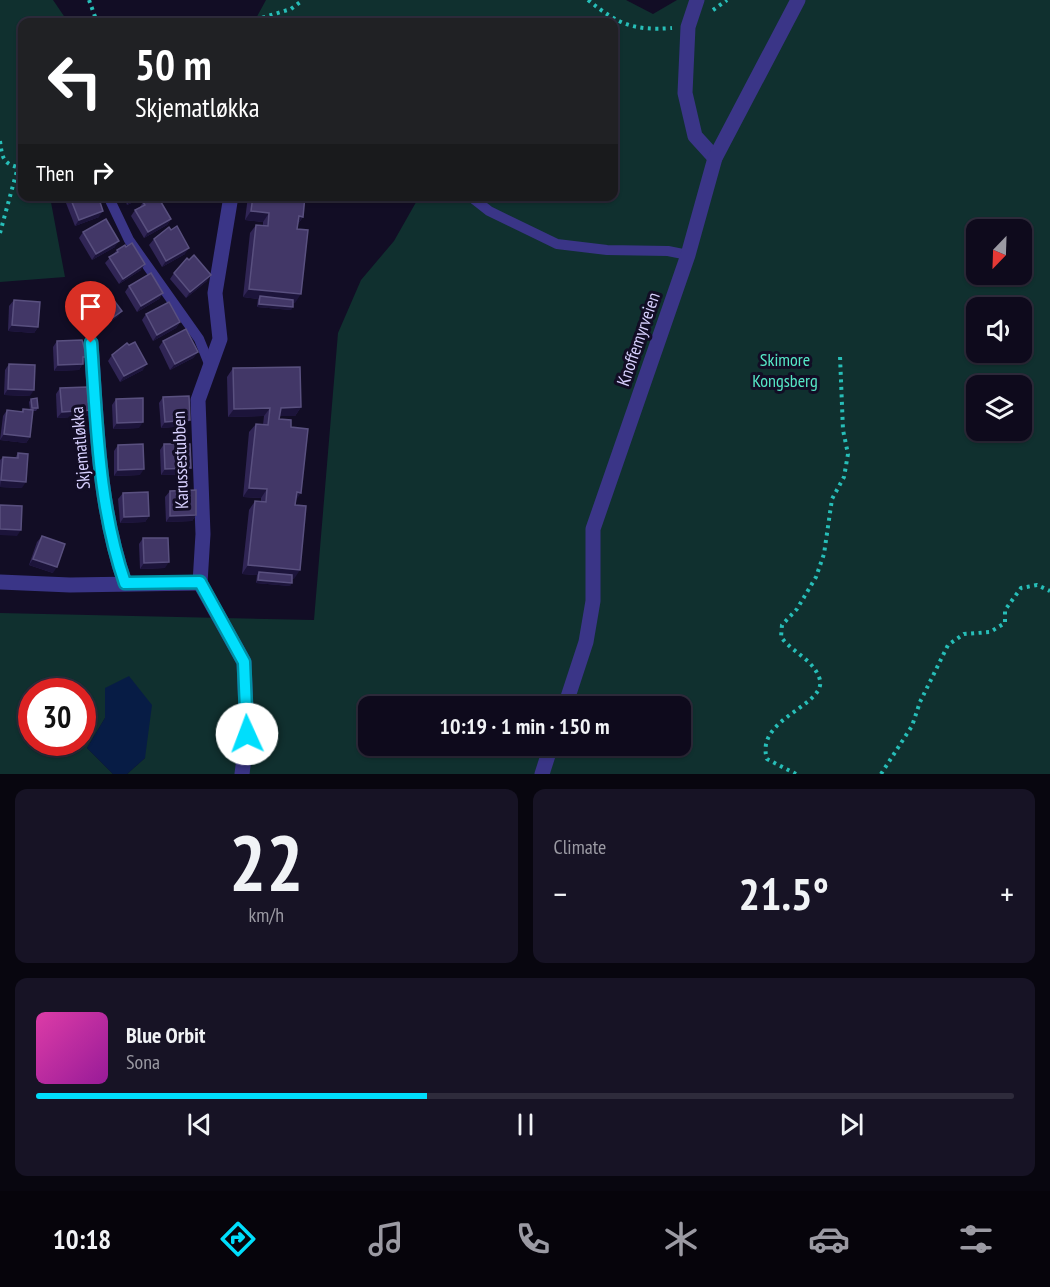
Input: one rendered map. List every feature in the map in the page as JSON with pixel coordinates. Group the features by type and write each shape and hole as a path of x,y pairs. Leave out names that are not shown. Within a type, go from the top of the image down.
{"street":[{"path":"697,0 688,27 685,93 695,136 715,158"},
{"name":"Knoffemyrveien","path":"568,696 586,642 592,601 593,529 688,255 715,158 798,0"},
{"name":"Karussestubben","path":"200,582 202,534 198,400 220,339 215,293 230,201"},
{"name":"Skjematløkka","path":"91,343 103,495 112,544 125,583"},
{"path":"0,582 70,585 200,582 244,662 247,734 242,774"},
{"path":"542,774 548,756"}],"lane":[{"path":"110,201 129,240 199,339 210,369"},
{"path":"476,201 489,212 556,244 607,250 668,251 688,255"}],"path":[{"path":"89,0 96,18"},
{"path":"261,18 291,9 303,0"},
{"path":"588,0 613,18"},
{"path":"618,21 623,25 652,29 688,27 727,0"},
{"path":"0,141 3,160 9,165 18,167 0,232"},
{"path":"796,774 767,759 764,748 766,738 800,705 811,700 819,690 821,679 812,664 788,647 781,637 781,631 782,625 797,609 816,577 824,554 832,499 844,477 848,454 843,430 840,356"},
{"path":"880,774 912,726 928,684 948,645 964,634 990,632 1005,623 1005,610 1021,588 1037,585 1050,591"}],"green space":[{"path":"0,0 53,0 65,18 18,18 18,201 51,201 65,277 0,282"},
{"name":"Skimore Kongsberg","path":"266,0 626,0 653,14 677,0 1050,0 1050,774 127,774 145,758 105,688 105,718 96,733 96,678 18,678 18,756 95,756 113,774 0,774 0,613 314,620 338,333 361,280 394,241 417,201 618,201 618,18 256,18"}],"water":[{"path":"129,676 152,705 145,758 127,774 113,774 95,756 96,733 105,718 105,688"}],"building":[{"path":"72,201 100,201 103,211 79,220"},
{"path":"160,201 171,219 148,232 135,210 145,205 143,202"},
{"path":"252,201 305,201 303,217 299,216 297,229 308,230 301,294 249,289 256,225 268,226 269,213 251,211"},
{"path":"106,219 119,241 96,254 83,232"},
{"path":"177,226 189,248 166,261 154,239 169,227 171,230"},
{"path":"132,243 145,264 123,279 109,257 125,245 126,247"},
{"path":"194,255 211,275 190,292 174,273 187,258 189,260"},
{"path":"151,273 163,293 141,306 129,286"},
{"path":"107,291 122,311 101,326 86,307"},
{"path":"260,296 293,300 293,307 259,304"},
{"path":"14,300 40,302 38,327 12,325"},
{"path":"169,302 180,322 157,335 146,314"},
{"path":"186,329 198,352 175,364 163,341"},
{"path":"82,340 87,357 83,357 83,364 58,365 57,341"},
{"path":"135,342 147,364 124,376 112,355 127,343 129,345"},
{"path":"9,364 35,365 34,390 8,389"},
{"path":"300,367 301,407 281,408 279,419 291,420 291,427 308,429 301,493 297,492 295,505 306,506 300,570 248,565 255,501 266,502 267,489 249,488 256,424 268,425 270,408 234,409 233,368"},
{"path":"87,387 91,410 62,412 60,388"},
{"path":"189,396 190,420 165,422 163,397"},
{"path":"37,398 38,408 32,408 31,399"},
{"path":"143,398 143,422 117,423 116,399"},
{"path":"23,409 33,410 30,437 4,434 7,410 23,412"},
{"path":"143,444 144,469 118,470 118,445"},
{"path":"164,444 190,444 191,468 165,469"},
{"path":"18,453 28,454 26,482 1,480 3,457 18,458"},
{"path":"196,490 196,515 170,516 170,491"},
{"path":"148,492 149,516 124,517 123,493"},
{"path":"0,505 22,506 21,530 0,529"},
{"path":"42,536 65,544 57,567 33,559"},
{"path":"143,538 168,538 169,562 144,563"},
{"path":"259,572 292,575 292,583 258,580"}],"route":[{"path":"91,343 103,495 112,544 125,583 200,582 244,662 247,734"}]}
